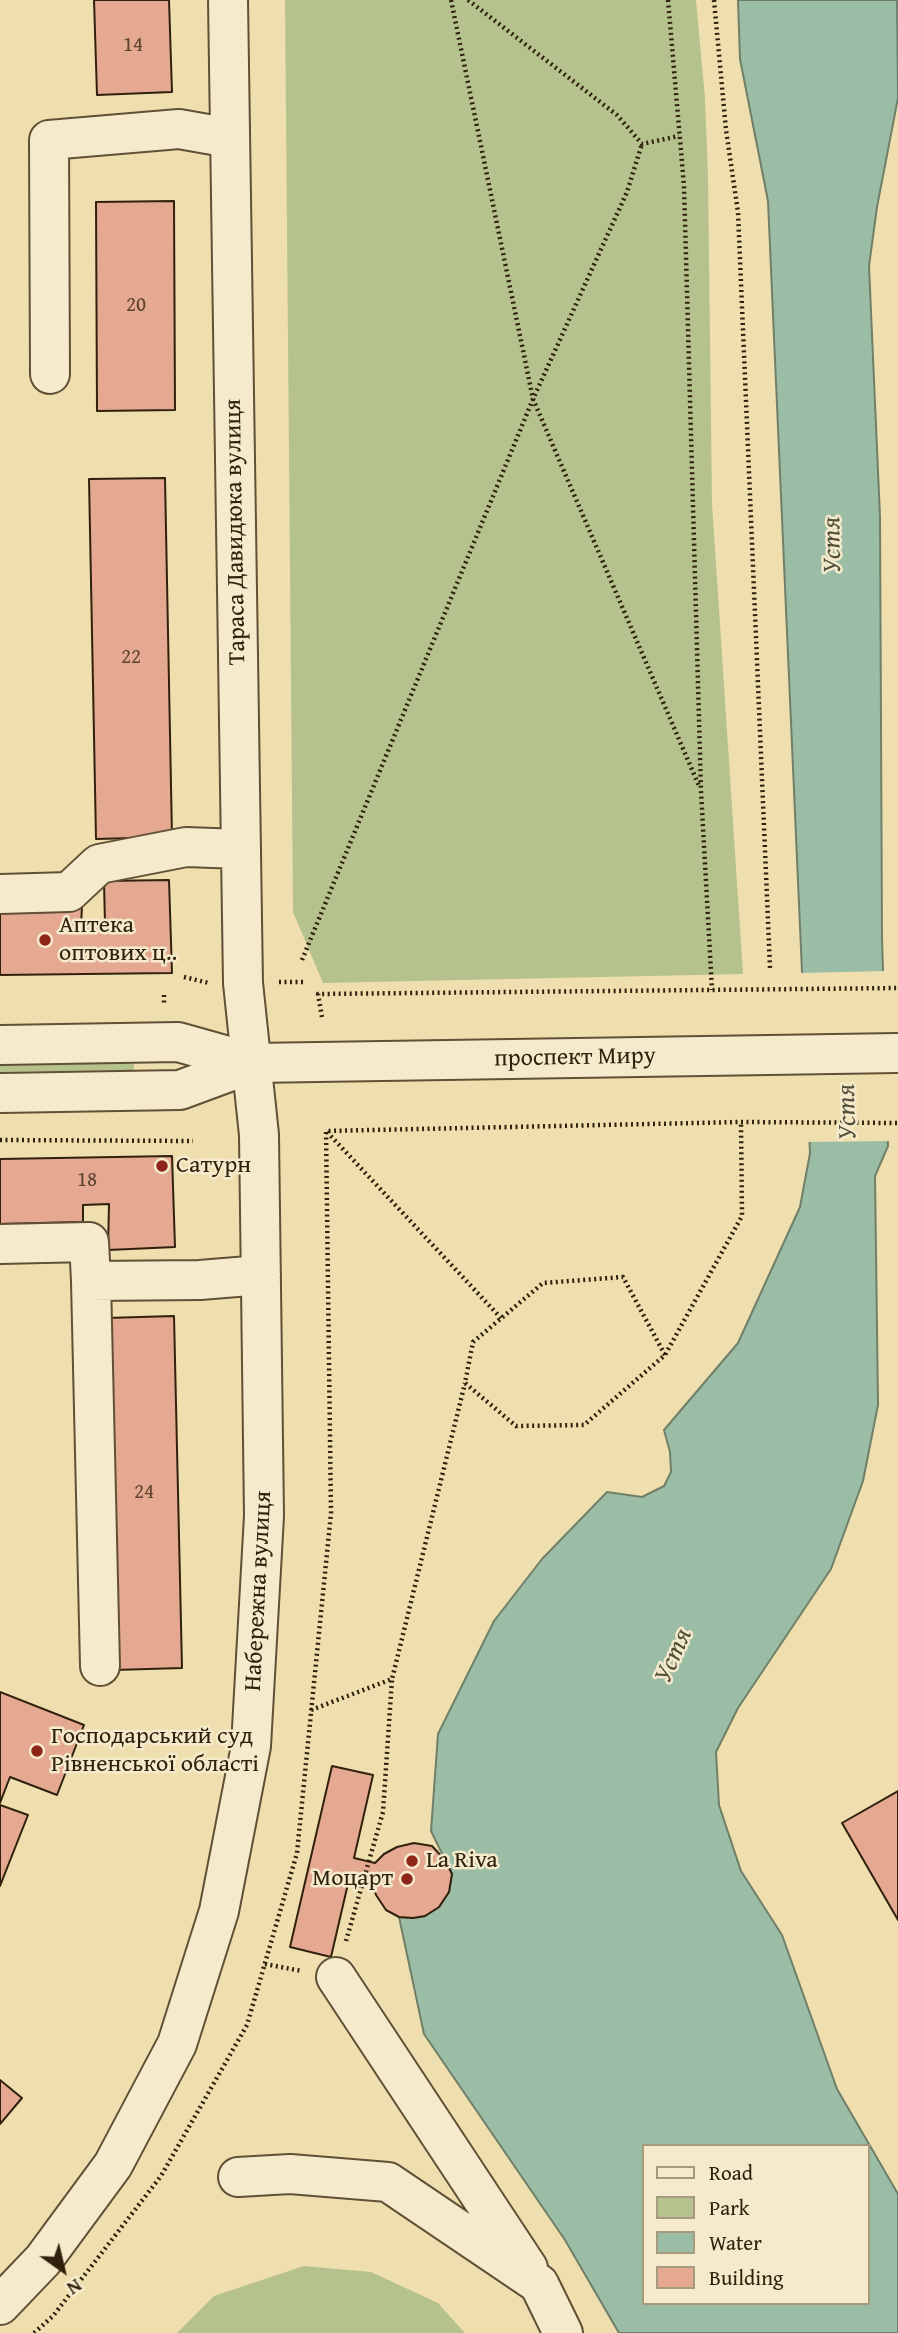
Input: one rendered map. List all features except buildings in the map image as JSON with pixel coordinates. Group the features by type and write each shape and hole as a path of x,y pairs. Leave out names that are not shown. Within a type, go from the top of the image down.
{"street":[{"name":"Тараса Давидюка вулиця","path":"228,0 243,983 253,1063"},
{"path":"50,374 49,140 179,129 230,138"},
{"path":"0,894 69,892 99,864 186,847 241,849"},
{"name":"проспект Миру","path":"0,1045 177,1042 253,1063 898,1053"},
{"name":"проспект Миру","path":"0,1093 180,1090 253,1063"},
{"name":"Набережна вулиця","path":"0,2305 43,2260 113,2165 177,2044 219,1911 251,1746 264,1516 259,1135 253,1063"},
{"path":"0,1244 89,1242 100,1666"},
{"path":"91,1281 200,1280 261,1275"},
{"path":"335,1977 539,2284 564,2333"},
{"path":"238,2177 290,2174 388,2182 539,2284"}],"path":[{"path":"451,0 533,398 701,791"},
{"path":"468,0 617,115 642,144"},
{"path":"668,0 684,186 701,791 712,990"},
{"path":"714,0 726,130 738,212 770,968"},
{"path":"642,144 678,136"},
{"path":"302,960 533,398 627,192 642,144"},
{"path":"184,977 213,984"},
{"path":"275,982 304,982"},
{"path":"322,1017 318,994 898,988"},
{"path":"465,1383 516,1426 584,1425 665,1354 742,1216 741,1122"},
{"path":"326,1131 741,1122 898,1123"},
{"path":"326,1131 501,1318"},
{"path":"34,2333 53,2316 161,2176 247,2025 297,1853 331,1513 326,1131"},
{"path":"0,1140 193,1141"},
{"path":"335,1977 383,1812 392,1679 473,1342 543,1283 623,1277 665,1354"},
{"path":"311,1710 392,1679"}],"green space":[{"path":"285,0 696,0 705,98 708,176 712,503 743,974 323,983 293,912"},
{"path":"134,1061 134,1070 0,1072 0,1064"},
{"path":"304,2266 371,2272 438,2303 465,2333 177,2333 214,2296"}],"water":[{"name":"Устя","path":"738,0 897,0 898,98 877,207 869,266 880,517 882,937 888,1146 875,1176 878,1405 863,1481 831,1569 738,1708 716,1752 719,1805 741,1871 782,1935 837,2089 869,2144 642,2144 642,2305 870,2305 870,2146 898,2194 898,2333 619,2333 565,2240 424,2034 399,1917 425,1916 439,1907 449,1892 452,1874 431,1831 438,1734 494,1621 542,1559 607,1492 642,1497 664,1486 671,1472 670,1452 664,1430 738,1343 800,1207 810,1153 768,201 740,59"}],"pier":[{"path":"887,971 892,1141 806,1142 798,973"}],"place":[{"name":"Аптека оптових ц‥","path":"45,940"},
{"name":"Сатурн","path":"162,1166"},
{"name":"Господарський суд Рівненської області","path":"37,1751"},
{"name":"La Riva","path":"412,1861"},
{"name":"Моцарт","path":"407,1879"}]}
